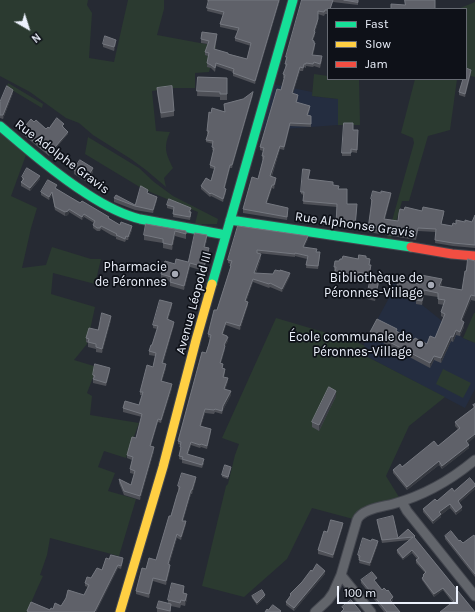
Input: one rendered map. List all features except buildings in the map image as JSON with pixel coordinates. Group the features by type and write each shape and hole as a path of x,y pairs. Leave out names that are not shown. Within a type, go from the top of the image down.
{"main road":[{"name":"Avenue Léopold III","path":"120,612 163,466 196,340 293,0"},
{"name":"Rue Adolphe Gravis","path":"0,126 78,189 116,212 128,217 226,236"},
{"name":"Rue Alphonse Gravis","path":"230,220 399,244 452,254 475,256"}],"street":[{"path":"315,612 331,597 340,575 359,516 365,512 402,502 434,488 474,464"},
{"path":"402,502 407,511 475,596"},
{"path":"340,575 371,612"}],"shaded area":[{"path":"268,83 312,92 312,96 338,99 338,125 255,131"},
{"name":"École communale de Péronnes-Village","path":"393,283 395,283 463,338 475,343 475,389 465,408 362,354 365,347 363,346 390,296"}],"green space":[{"path":"0,0 88,0 87,5 92,13 89,58 114,62 128,0 164,0 164,9 157,35 216,46 209,72 195,73 195,88 171,88 152,91 156,131 170,132 166,150 173,168 164,178 166,187 146,170 93,135 79,123 66,118 30,92 0,76"},
{"path":"475,2 475,77 467,75 467,8 460,8"},
{"path":"314,74 327,76 327,80 359,80 360,125 338,125 338,99 312,96"},
{"path":"415,80 457,80 450,130 428,136 409,201 402,201 390,243 386,242 414,143 413,138 401,133"},
{"path":"8,83 43,104 42,108 7,87"},
{"path":"0,132 26,155 11,196 37,208 22,268 46,265 52,247 91,259 101,259 95,284 53,273 51,294 95,307 87,344 74,360 97,367 87,393 92,396 90,415 139,423 126,458 104,451 98,467 115,473 108,491 136,499 119,556 50,538 47,555 40,575 43,576 27,612 0,612"},
{"path":"88,137 139,168 154,182 173,196 218,219 217,224 195,224 198,212 143,189 85,154"},
{"path":"475,313 475,343 463,338"},
{"path":"276,318 354,341 365,346 362,354 445,397 409,426 386,476 402,502 357,520 312,508 287,559 244,597 202,586 226,486 228,484 239,444 222,438"},
{"path":"443,369 471,383 463,398 436,384"}],"traffic: fast":[{"path":"212,284 293,0"},
{"path":"0,126 64,178 112,209 140,219 226,235"},
{"path":"230,220 411,247"}],"traffic: slow":[{"path":"120,612 163,467 212,284"}],"traffic: jam":[{"path":"411,247 452,254 475,256"}],"place":[{"name":"Pharmacie de Péronnes","path":"175,274"},
{"name":"Bibliothèque de Péronnes-Village","path":"431,285"},
{"name":"École communale de Péronnes-Village","path":"420,344"}]}
